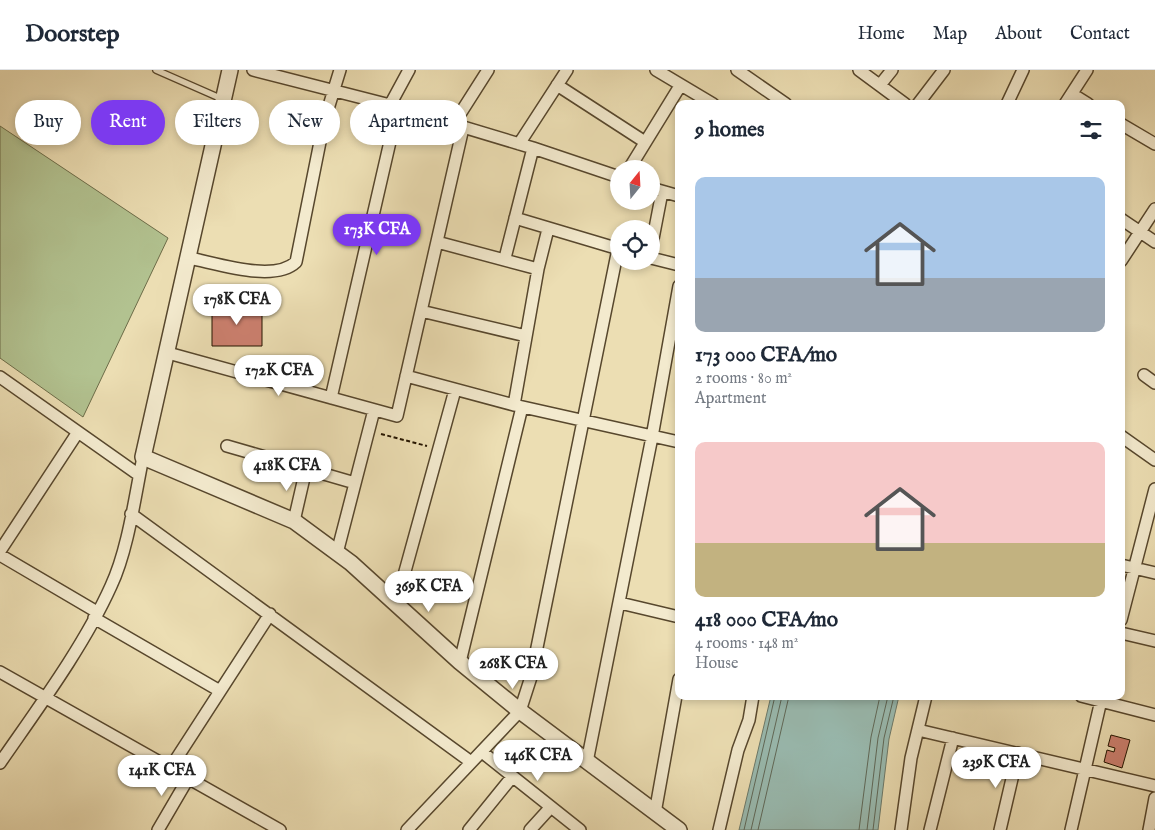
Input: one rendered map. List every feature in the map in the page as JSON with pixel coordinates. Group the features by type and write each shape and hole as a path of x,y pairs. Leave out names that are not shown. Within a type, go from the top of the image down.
{"street":[{"path":"224,100 230,70"},
{"path":"253,70 270,72 334,92 368,100"},
{"path":"189,258 268,273 290,268 296,262 324,122 340,70"},
{"path":"396,100 409,70"},
{"path":"467,109 488,70"},
{"path":"519,144 567,70"},
{"path":"656,70 706,100"},
{"path":"737,70 780,100"},
{"path":"859,70 900,100"},
{"path":"880,85 892,70"},
{"path":"929,99 944,70"},
{"path":"1009,100 1023,70"},
{"path":"1068,100 1087,70"},
{"path":"557,85 645,142"},
{"path":"634,160 680,86"},
{"path":"1072,94 1082,100"},
{"path":"1125,126 1155,144"},
{"path":"467,129 610,174"},
{"path":"0,763 45,699 96,615 116,574 214,145"},
{"path":"331,398 386,145"},
{"path":"168,353 397,416 437,242 455,145"},
{"path":"505,258 533,148"},
{"path":"660,191 675,195"},
{"path":"1125,255 1155,209"},
{"path":"515,218 610,246"},
{"path":"1125,222 1155,242"},
{"path":"460,662 518,406 526,336 538,269 548,229"},
{"path":"437,242 505,258 538,269"},
{"path":"660,260 675,264"},
{"path":"407,830 520,711 531,677 614,270"},
{"path":"587,762 620,603 675,308"},
{"path":"421,311 526,336"},
{"path":"1144,375 1155,383"},
{"path":"406,376 518,406 675,441"},
{"path":"1,378 139,476"},
{"path":"396,604 456,390"},
{"path":"338,553 374,410"},
{"path":"0,551 78,432"},
{"path":"1125,439 1155,460"},
{"path":"227,446 355,483"},
{"path":"143,457 294,521 338,553 460,662 520,711 679,830"},
{"path":"294,521 306,469"},
{"path":"1125,604 1155,489"},
{"path":"131,514 471,762"},
{"path":"0,555 220,691"},
{"path":"1125,566 1155,573"},
{"path":"620,603 675,616"},
{"path":"171,767 270,614"},
{"path":"1125,634 1155,641"},
{"path":"0,672 280,830"},
{"path":"655,813 675,700"},
{"path":"719,830 738,750 749,720 752,700"},
{"path":"901,830 911,758 925,700"},
{"path":"1072,830 1101,700"},
{"path":"1104,700 1155,715"},
{"path":"918,730 1155,786"},
{"path":"930,830 953,738"},
{"path":"482,752 580,830"},
{"path":"1000,830 1018,754"},
{"path":"158,830 188,777"},
{"path":"470,830 512,777"},
{"path":"1149,830 1155,798"},
{"path":"530,830 550,808"}],"lane":[{"path":"156,70 224,100"}],"path":[{"path":"369,431 439,449"}],"green space":[{"path":"0,126 15,136 15,145 28,145 168,238 83,417 0,358"}],"water":[{"path":"770,700 898,700 889,739 878,830 739,830"}],"building":[{"path":"212,305 262,305 262,346 212,346"},
{"path":"1111,735 1130,740 1122,768 1104,762 1107,750 1114,752 1115,748 1108,746"}]}
